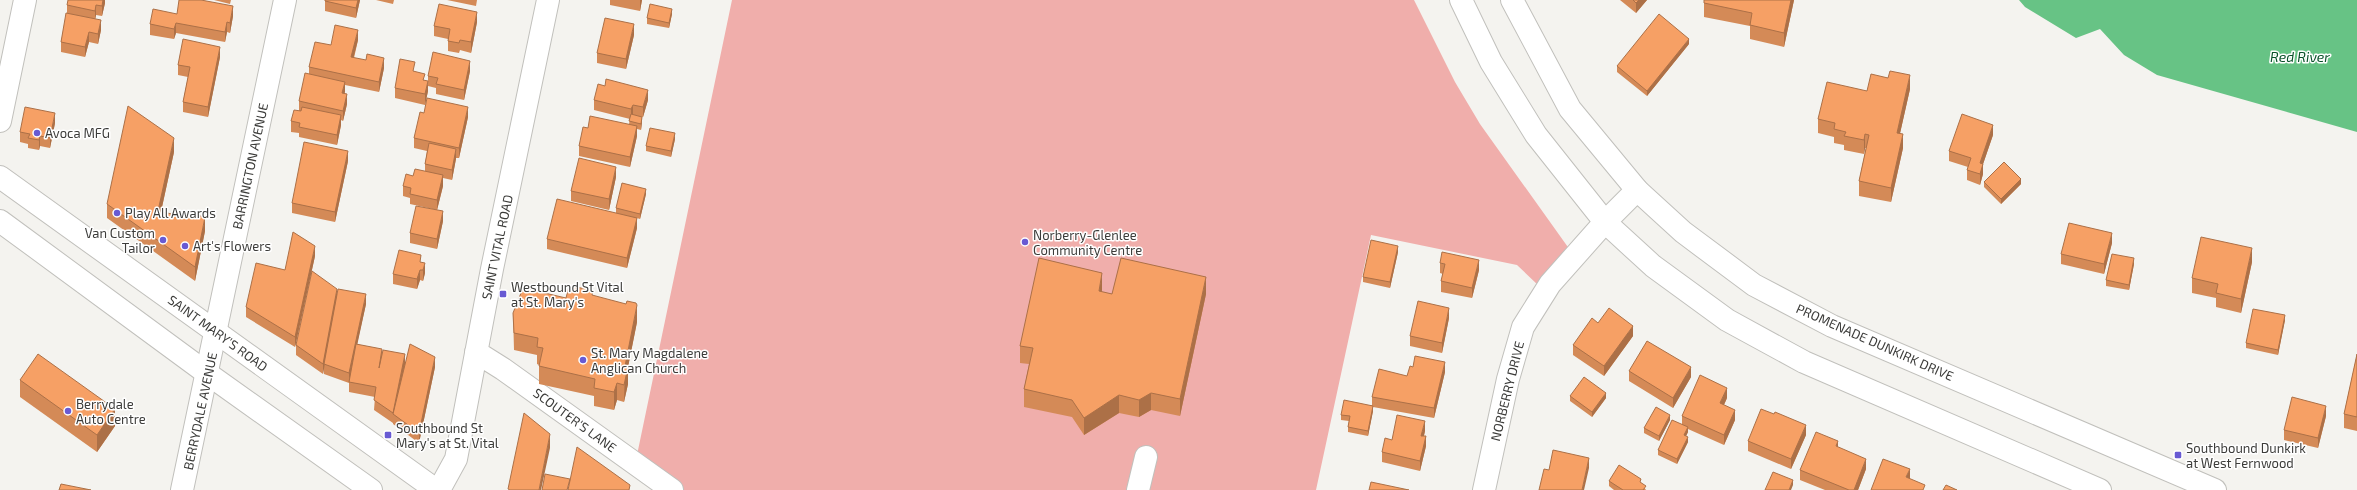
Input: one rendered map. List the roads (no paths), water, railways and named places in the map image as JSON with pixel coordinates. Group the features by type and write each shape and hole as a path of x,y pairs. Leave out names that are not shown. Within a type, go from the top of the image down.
{"main road":[{"path":"0,121 25,0"},
{"name":"BARRINGTON AVENUE","path":"217,332 243,196 285,0"},
{"name":"SAINT VITAL ROAD","path":"437,490 456,459 476,352 548,0"},
{"path":"1461,0 1491,62 1536,135 1605,222 1653,266 1727,320 1804,362 2100,490"},
{"name":"PROMENADE DUNKIRK DRIVE","path":"1512,0 1570,109 1637,190 1683,232 1754,285 1832,326 2188,485 2215,490"},
{"name":"SAINT MARY'S ROAD","path":"0,177 437,490"},
{"name":"NORBERRY DRIVE","path":"1484,490 1508,379 1523,327 1550,284 1605,222 1637,190"},
{"path":"0,221 208,374 371,490"},
{"name":"BERRYDALE AVENUE","path":"182,490 217,332"},
{"name":"SCOUTER'S LANE","path":"476,352 503,369 672,490"},
{"path":"1138,490 1146,457"}],"water":[{"name":"Red River","path":"2019,0 2357,0 2357,132 2157,75 2124,55 2100,29 2076,38 2025,7"}],"place":[{"name":"Avoca MFG","path":"37,133"},
{"name":"Play All Awards","path":"117,213"},
{"name":"Van Custom Tailor","path":"163,240"},
{"name":"Norberry-Glenlee Community Centre","path":"1025,242"},
{"name":"Art's Flowers","path":"185,246"},
{"name":"Westbound St Vital at St. Mary's","path":"503,294"},
{"name":"St. Mary Magdalene Anglican Church","path":"583,360"},
{"name":"Berrydale Auto Centre","path":"68,411"},
{"name":"Southbound St Mary's at St. Vital","path":"388,435"},
{"name":"Southbound Dunkirk at West Fernwood","path":"2178,455"}]}
